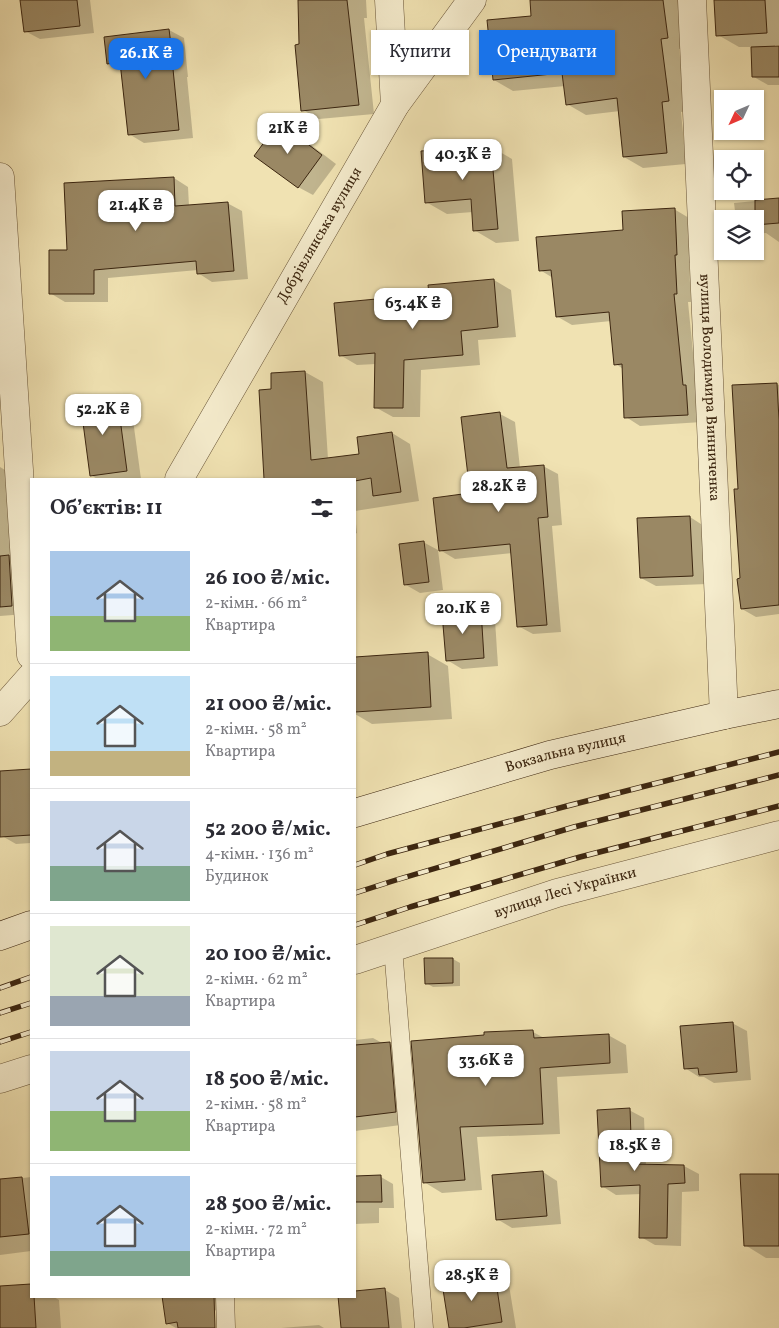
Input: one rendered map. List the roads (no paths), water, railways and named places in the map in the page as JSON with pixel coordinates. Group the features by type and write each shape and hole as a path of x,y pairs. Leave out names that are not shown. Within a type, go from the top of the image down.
{"street":[{"path":"389,0 395,105"},
{"name":"Добрівлянська вулиця","path":"180,478 395,105 472,0"},
{"name":"вулиця Володимира Винниченка","path":"692,0 724,714"},
{"path":"0,177 30,640"},
{"path":"0,712 30,678"},
{"name":"Вокзальна вулиця","path":"356,813 550,755 724,714 779,704"},
{"name":"вулиця Лесі Українки","path":"356,960 557,893 779,835"},
{"path":"0,936 30,925"},
{"path":"0,1079 30,1069"}],"lane":[{"path":"393,948 424,1328"},
{"path":"225,1298 226,1328"}],"railway":[{"path":"356,865 387,854 567,806 779,752"},
{"path":"356,893 574,827 779,775"},
{"path":"356,925 580,857 779,806"},
{"path":"0,988 30,977"},
{"path":"0,1013 30,1003"},
{"path":"0,1042 30,1032"}]}
